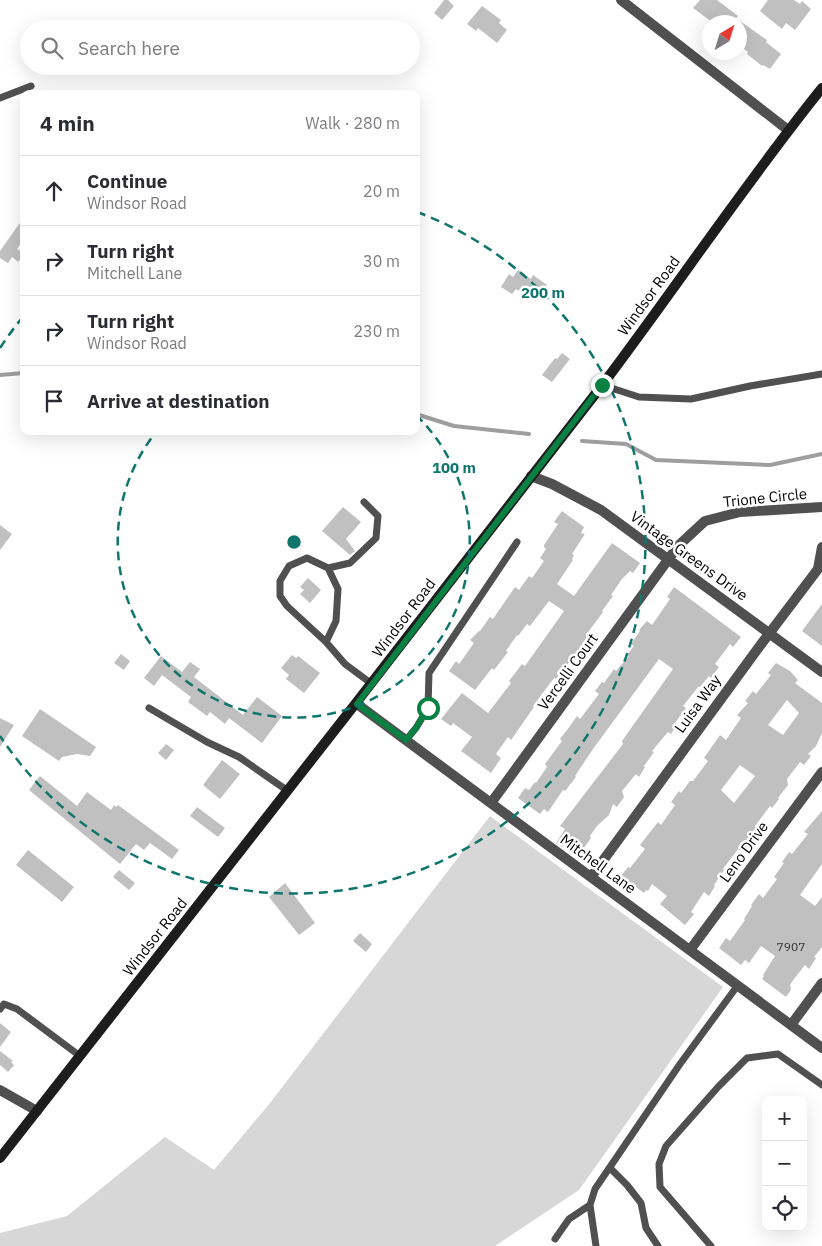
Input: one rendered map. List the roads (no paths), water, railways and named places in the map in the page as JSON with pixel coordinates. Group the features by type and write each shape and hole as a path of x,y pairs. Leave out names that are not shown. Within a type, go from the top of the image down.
{"main road":[{"name":"Windsor Road","path":"0,1158 357,704 602,385 788,130 822,88"}],"street":[{"path":"621,0 788,130"},
{"name":"Vintage Greens Drive","path":"531,476 552,484 600,510 822,672"},
{"name":"Trione Circle","path":"669,559 678,546 705,521 740,512 822,507"},
{"name":"Luisa Way","path":"591,877 818,569 822,547"},
{"name":"Vercelli Court","path":"490,803 669,559"},
{"name":"Mitchell Lane","path":"357,704 822,1048"},
{"name":"Leno Drive","path":"690,950 822,772"},
{"path":"791,1025 822,983"},
{"path":"0,1090 37,1111"}],"lane":[{"path":"21,90 31,86"},
{"path":"0,98 20,90"},
{"path":"602,385 639,397 691,399 750,386 822,374"},
{"path":"364,502 378,516 376,538 350,563 328,568 307,558 289,566 280,581 280,596 287,606 326,642 345,664 372,684"},
{"path":"406,740 428,708 429,672 517,542"},
{"path":"326,642 336,621 338,589 328,568"},
{"path":"149,708 207,742 239,757 288,790"},
{"path":"596,1246 590,1205 595,1189 680,1064 738,985"},
{"path":"0,1009 4,1004 17,1009 80,1056"},
{"path":"711,1246 660,1187 659,1164 666,1146 718,1087 747,1058 778,1054 822,1085"},
{"path":"610,1168 627,1184 641,1203 646,1228 658,1246"},
{"path":"555,1239 569,1219 590,1205"}],"waterway":[{"path":"0,375 20,373"},
{"path":"420,415 454,426 529,434"},
{"path":"582,441 626,444 656,460 770,465 822,454"}]}
